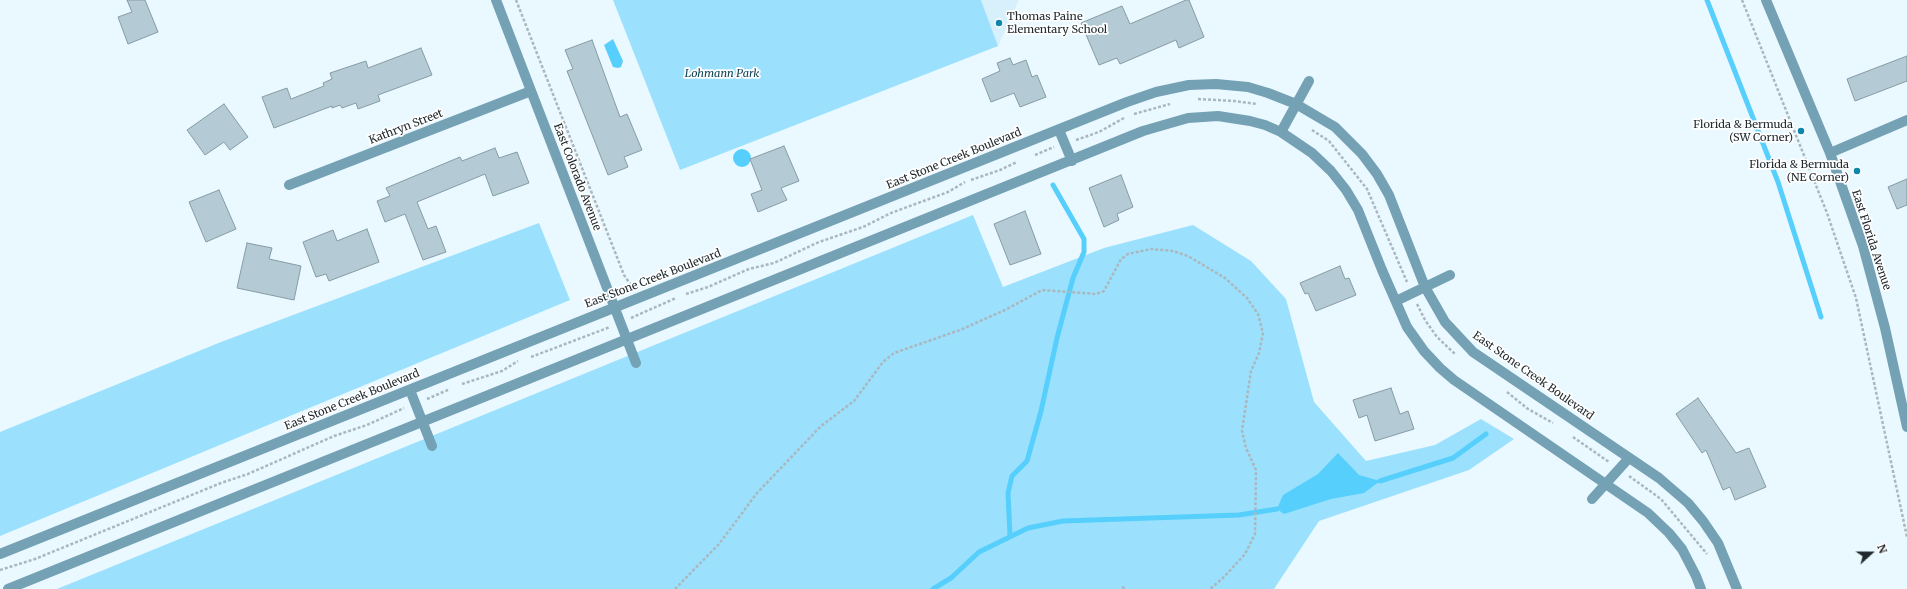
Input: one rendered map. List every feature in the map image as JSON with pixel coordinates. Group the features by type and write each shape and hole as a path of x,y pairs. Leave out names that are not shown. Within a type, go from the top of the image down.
{"street":[{"name":"East Colorado Avenue","path":"496,0 636,363"},
{"name":"East Florida Avenue","path":"1766,0 1830,153 1863,246 1885,328 1907,427"},
{"path":"1281,132 1309,81"},
{"name":"East Stone Creek Boulevard","path":"0,554 614,307 1156,92 1189,86 1216,84 1248,88 1296,104 1335,127 1362,154 1377,174 1389,194 1425,287 1445,322 1473,352 1659,478 1688,503 1703,520 1718,543 1737,589"},
{"name":"Kathryn Street","path":"289,185 531,91"},
{"path":"8,589 423,423 1143,131 1188,118 1218,116 1265,124 1281,132 1312,153 1346,190 1358,210 1407,327 1424,351 1454,380 1648,513 1669,533 1682,549 1701,589"},
{"path":"1830,153 1907,120"},
{"path":"1059,130 1072,160"},
{"path":"1396,301 1450,275"},
{"path":"410,390 432,446"},
{"path":"1592,499 1629,458"}],"path":[{"path":"516,0 624,275 631,284"},
{"path":"1742,0 1827,213 1856,298 1907,538"},
{"path":"1032,156 1057,146"},
{"path":"685,295 708,288 749,270 774,263 819,242 863,227 891,213 948,192 967,181 1000,170 1019,161"},
{"path":"675,589 719,544 757,493 821,426 854,401 883,362 894,353 960,330 1005,310 1042,290 1096,294 1104,290 1121,259 1128,254 1151,249 1173,251 1188,256 1225,278 1247,298 1258,314 1263,333 1258,353 1251,371 1242,431 1246,448 1256,470 1256,534 1245,554 1223,578 1210,589"},
{"path":"647,311 679,297"},
{"path":"528,357 596,333"},
{"path":"459,385 502,371 521,360"},
{"path":"442,393 452,388"},
{"path":"0,570 99,533 221,482 248,474 390,414"},
{"path":"1122,587 1126,589"}],"shaded area":[{"name":"Thomas Paine Elementary School","path":"981,0 1019,0 998,46"},
{"path":"613,39 623,61 621,67 618,68 613,67 604,45"},
{"path":"742,149 748,152 751,158 748,164 742,167 736,164 733,158 736,152"},
{"path":"1338,453 1359,475 1380,481 1364,493 1331,499 1284,514 1277,509 1283,495 1318,474"}],"green space":[{"name":"Lohmann Park","path":"613,0 981,0 998,46 680,170"},
{"path":"973,215 1003,287 1104,248 1193,225 1251,261 1286,299 1314,402 1366,461 1435,445 1481,419 1514,439 1469,470 1319,521 1274,589 57,589"},
{"path":"539,223 570,300 0,536 0,432 221,342"}],"building":[{"path":"127,0 145,0 158,32 128,44 118,17 132,12"},
{"path":"1189,0 1204,37 1179,48 1176,40 1120,64 1117,58 1099,65 1081,23 1122,6 1130,24"},
{"path":"592,40 620,117 627,114 642,150 624,157 628,167 608,175 567,71 573,69 565,50"},
{"path":"421,48 432,75 378,95 380,101 358,109 356,103 342,108 340,105 332,108 332,106 274,128 262,97 287,88 291,99 324,86 323,83 332,79 330,73 366,61 368,68"},
{"path":"1907,56 1907,81 1855,101 1847,79"},
{"path":"1010,58 1013,65 1026,60 1032,77 1037,75 1046,97 1020,107 1014,93 991,102 982,79 1000,71 997,63"},
{"path":"224,104 248,137 230,150 224,142 205,155 187,130"},
{"path":"784,146 799,181 781,188 787,200 758,212 751,194 762,190 750,159"},
{"path":"495,148 499,158 517,152 529,183 493,196 485,174 417,202 428,229 436,226 446,252 423,260 405,214 385,222 377,201 390,196 386,188 460,157 462,161"},
{"path":"1121,175 1133,207 1117,214 1119,220 1104,227 1089,188"},
{"path":"1907,179 1907,205 1897,209 1888,187"},
{"path":"219,190 236,229 206,242 189,202"},
{"path":"1025,211 1041,254 1010,265 994,224"},
{"path":"367,229 379,262 329,281 326,274 316,277 303,242 333,230 337,241"},
{"path":"247,243 272,248 269,259 301,266 294,300 237,288"},
{"path":"1340,266 1345,279 1349,278 1356,295 1316,311 1308,293 1305,294 1300,283"},
{"path":"1391,388 1400,414 1408,411 1414,429 1375,441 1367,415 1359,418 1353,400"},
{"path":"1698,398 1736,453 1749,448 1766,487 1735,500 1730,487 1723,490 1706,450 1702,453 1676,414"}],"waterway":[{"path":"1707,0 1778,182 1821,317"},
{"path":"1010,536 1008,493 1012,476 1027,461 1041,411 1057,338 1073,278 1084,252 1084,239 1053,185"},
{"path":"1380,481 1453,458 1486,434"},
{"path":"933,589 951,578 979,552 1028,528 1063,521 1239,515 1277,509"}],"place":[{"name":"Thomas Paine Elementary School","path":"999,23"},
{"name":"Florida & Bermuda (SW Corner)","path":"1801,131"},
{"name":"Florida & Bermuda (NE Corner)","path":"1857,171"}]}
